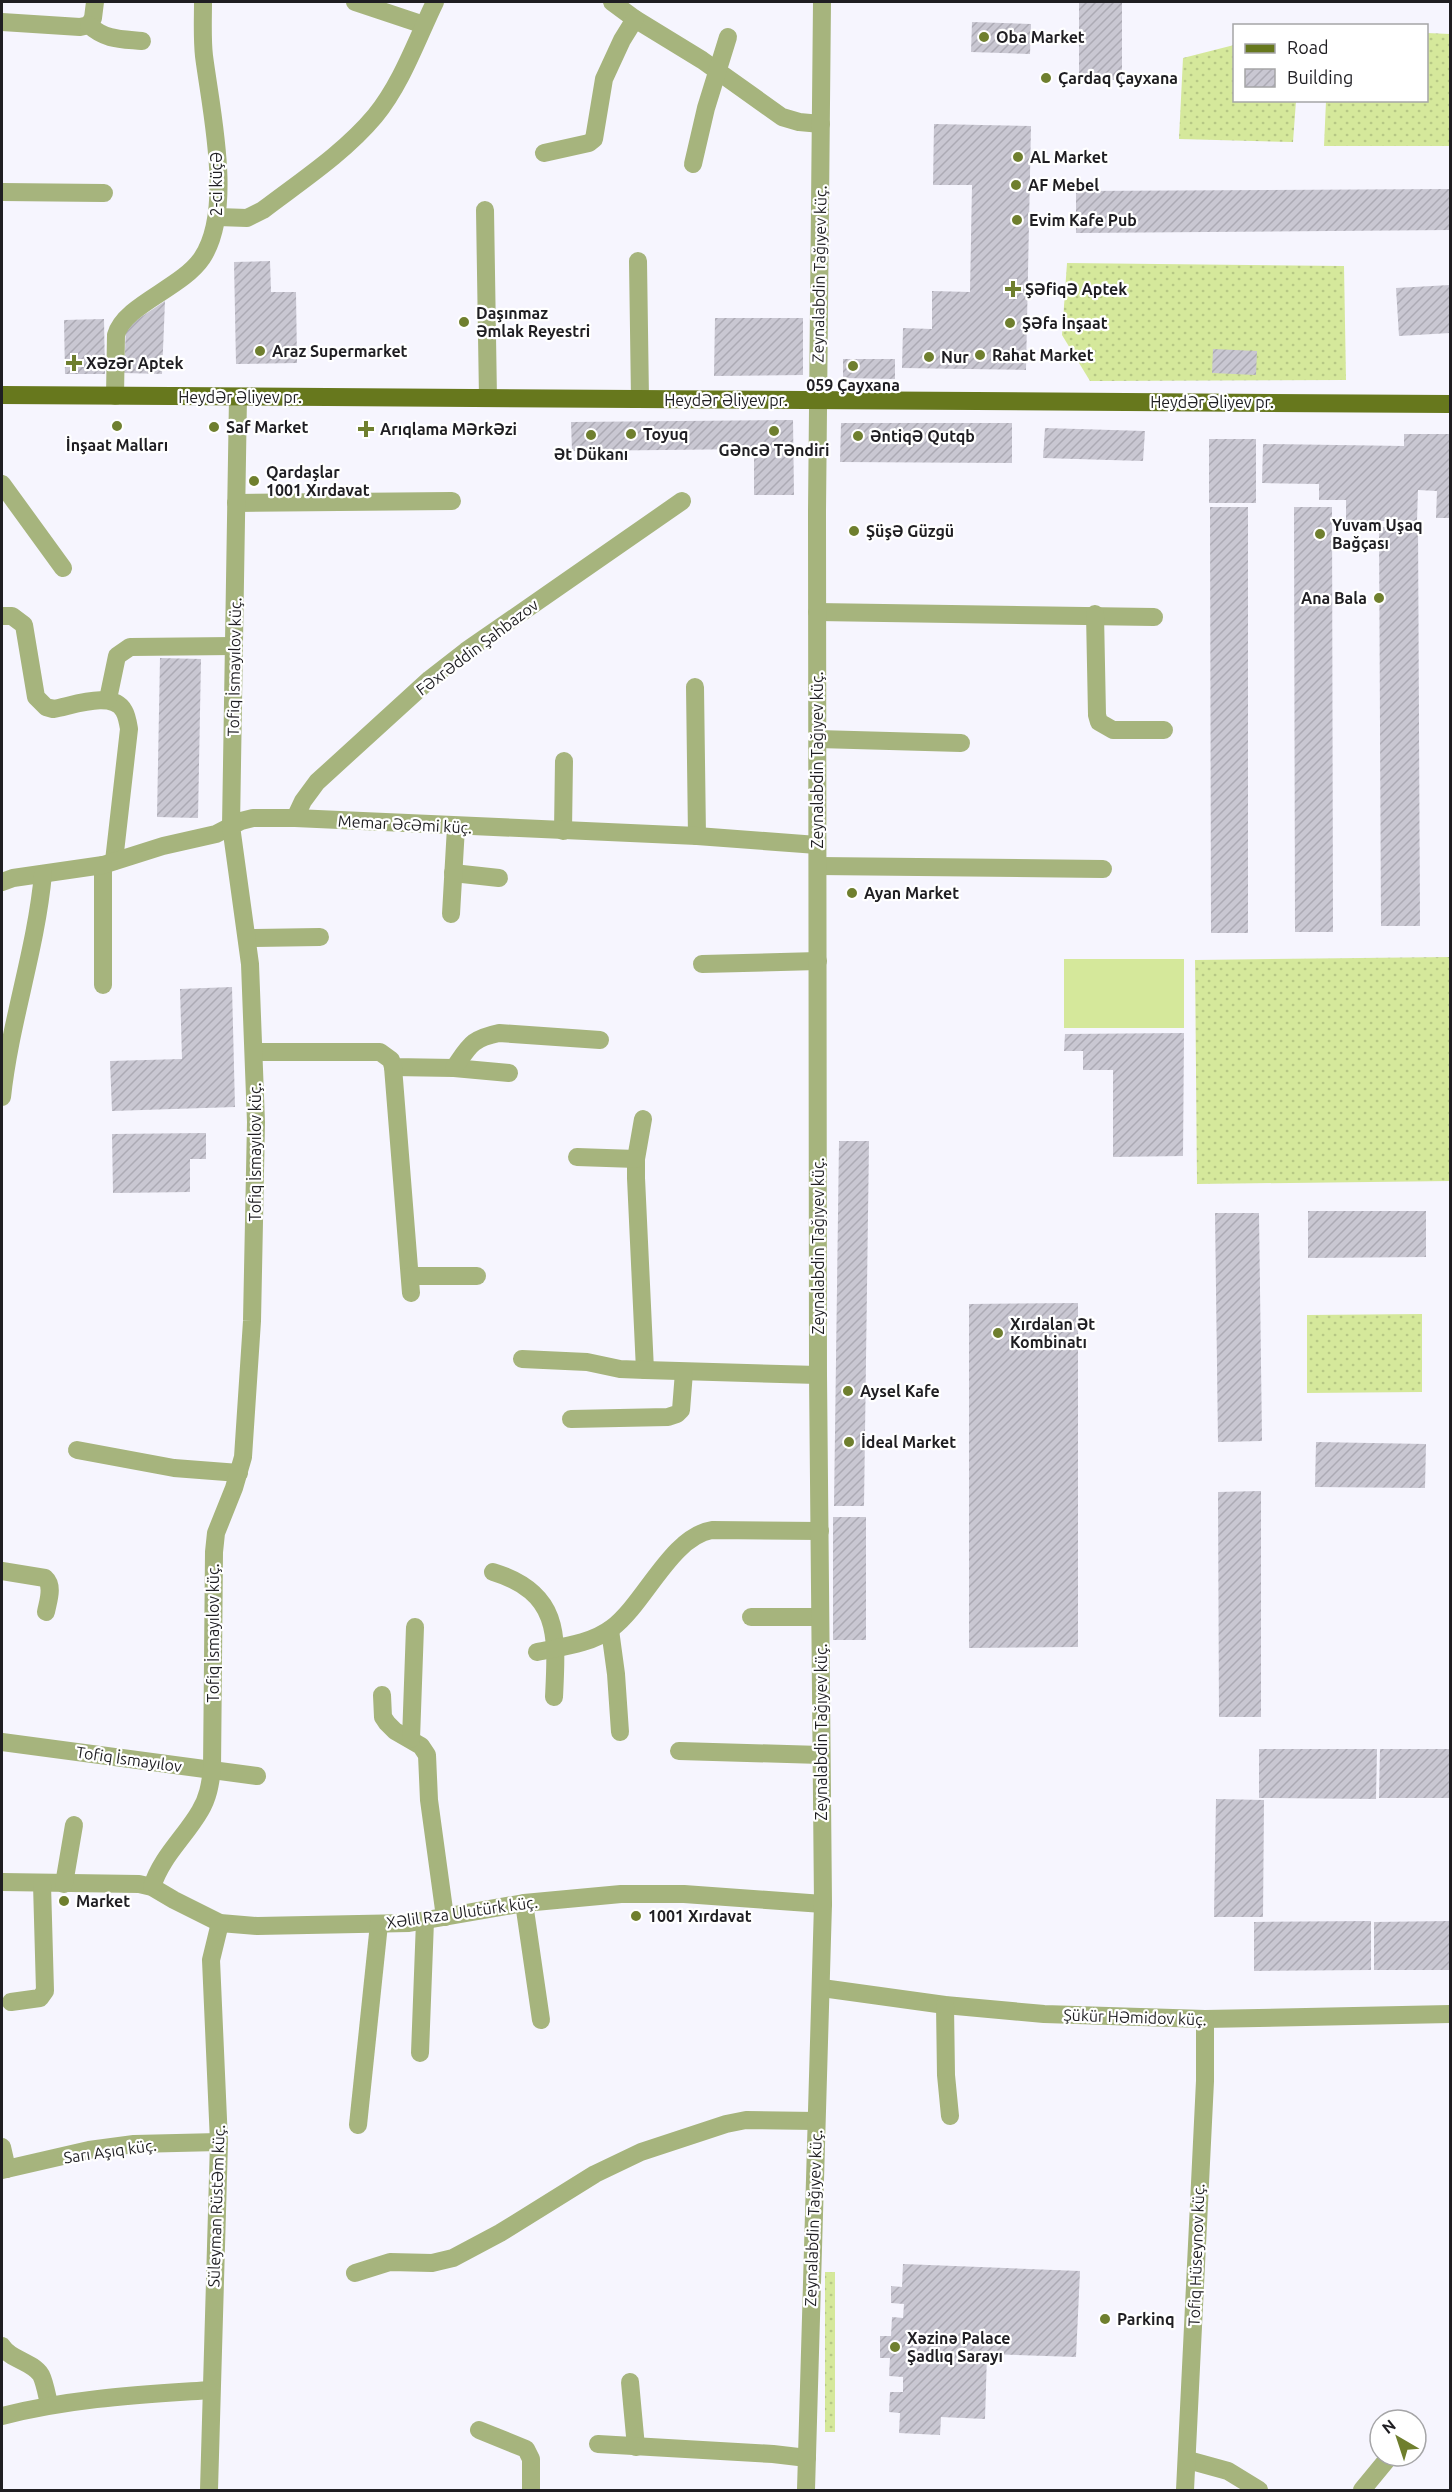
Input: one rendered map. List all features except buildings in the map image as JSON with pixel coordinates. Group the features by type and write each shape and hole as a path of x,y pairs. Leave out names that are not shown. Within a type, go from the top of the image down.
{"main road":[{"name":"Heydər Əliyev pr.","path":"2,396 1450,404"}],"street":[{"path":"2,22 80,27 89,25 93,18 95,2"},
{"name":"2-ci küçə","path":"115,396 118,327 132,313 191,272 203,257 214,233 218,217 215,129 204,55 202,2"},
{"path":"355,2 424,25"},
{"path":"218,217 247,218 262,210 352,140 376,115 393,90 435,2"},
{"name":"Zeynalabdin Tağıyev küç.","path":"806,2490 823,1904 818,1375 817,845 817,400 822,2"},
{"path":"544,153 589,143 594,139 604,79 622,40 625,8 782,117 799,122 821,124"},
{"path":"89,25 99,34 110,38 142,41"},
{"path":"693,164 706,108 728,37"},
{"path":"2,192 104,193"},
{"path":"485,210 488,398"},
{"path":"638,261 640,399"},
{"name":"Tofiq İsmayılov küç.","path":"152,1887 164,1860 202,1809 209,1791 212,1770 214,1552 220,1520 243,1457 252,1322 255,1052 248,938 231,826 238,397"},
{"path":"2,484 63,568"},
{"path":"236,503 452,501"},
{"name":"Fəxrəddin Şahbazov","path":"295,818 303,801 317,782 429,679 682,501"},
{"path":"817,612 1095,614 1154,617"},
{"path":"1095,614 1099,722 1113,730 1164,730"},
{"path":"2,616 12,616 24,625 36,697 46,707 53,709 108,699 122,708 129,729 108,863 104,985"},
{"path":"108,699 117,656 130,647 234,646"},
{"path":"695,687 697,836"},
{"path":"818,739 961,743"},
{"path":"563,831 564,761"},
{"name":"Memar Əcəmi küç.","path":"2,882 13,878 108,863 162,846 197,840 253,818 697,836 817,845"},
{"path":"450,914 456,826"},
{"path":"818,866 1103,869"},
{"path":"453,873 499,878"},
{"path":"2,1097 9,1046 40,911 43,874"},
{"path":"248,938 320,937"},
{"path":"702,964 818,961"},
{"path":"454,1068 471,1043 483,1037 499,1034 600,1040"},
{"path":"255,1052 380,1052 391,1060 411,1285 477,1276"},
{"path":"393,1067 454,1068 509,1073"},
{"path":"643,1119 636,1159 637,1241 645,1370"},
{"path":"577,1156 636,1159"},
{"path":"522,1359 587,1362 620,1369 818,1375"},
{"path":"571,1419 668,1417 677,1414 681,1410 684,1371"},
{"path":"76,1450 174,1468 239,1473"},
{"path":"537,1652 570,1646 610,1630 625,1616 685,1542 699,1532 712,1530 820,1531"},
{"path":"2,1571 45,1578 49,1581 51,1585 46,1612"},
{"path":"493,1572 513,1578 539,1597 548,1613 556,1648 554,1697"},
{"path":"751,1617 820,1617"},
{"path":"411,1738 415,1627"},
{"path":"610,1630 620,1732"},
{"path":"382,1695 383,1717 387,1724 395,1731 411,1738 427,1755 429,1800 445,1917"},
{"name":"Tofiq İsmayılov","path":"2,1742 257,1776"},
{"path":"679,1751 822,1755"},
{"path":"64,1884 74,1825"},
{"name":"Xəlil Rza Ulutürk küç.","path":"2,1882 122,1884 152,1887 184,1906 220,1923 256,1926 425,1921 524,1902 621,1894 684,1894 823,1904"},
{"path":"12,2002 40,1998 45,1991 42,1884"},
{"path":"524,1902 541,2020"},
{"path":"420,2053 425,1921"},
{"name":"Süleyman Rüstəm küç.","path":"209,2490 219,2142 219,2095 211,1960 220,1923"},
{"path":"358,2125 380,1924"},
{"name":"Şükür Həmidov küç.","path":"822,1988 945,2005 1044,2014 1205,2019 1450,2014"},
{"path":"945,2005 946,2075 950,2116"},
{"name":"Tofiq Hüseynov küç.","path":"1185,2490 1205,2081 1205,2019"},
{"path":"354,2273 390,2262 432,2263 453,2258 500,2233 595,2174 640,2152 726,2124 746,2120 816,2121"},
{"name":"Sarı Aşıq küç.","path":"4,2170 89,2150 134,2144 219,2142"},
{"path":"2,2147 4,2170"},
{"path":"2,2346 8,2354 34,2368 41,2375 49,2404"},
{"path":"630,2382 636,2447"},
{"path":"2,2416 49,2404 113,2396 211,2390"},
{"path":"479,2430 526,2450 531,2458 531,2490"},
{"path":"598,2444 807,2458"},
{"path":"1188,2460 1228,2471 1259,2490"},
{"path":"1362,2490 1380,2468"}],"green space":[{"path":"1428,33 1450,34 1450,146 1324,146 1326,102 1428,102"},
{"path":"1233,45 1233,102 1296,102 1293,142 1179,139 1183,58"},
{"path":"1067,263 1344,266 1346,380 1090,381 1062,335"},
{"path":"1450,957 1450,1181 1197,1184 1195,960"},
{"path":"1064,959 1184,959 1184,1028 1064,1028"},
{"path":"1422,1314 1422,1392 1307,1393 1307,1315"},
{"path":"825,2272 835,2272 835,2432 825,2432"}],"place":[{"name":"Oba Market","path":"984,37"},
{"name":"Çardaq Çayxana","path":"1046,78"},
{"name":"AL Market","path":"1018,157"},
{"name":"AF Mebel","path":"1016,185"},
{"name":"Evim Kafe Pub","path":"1017,220"},
{"name":"Şəfiqə Aptek","path":"1013,289"},
{"name":"Daşınmaz Əmlak Reyestri","path":"464,322"},
{"name":"Şəfa İnşaat","path":"1010,323"},
{"name":"Araz Supermarket","path":"260,351"},
{"name":"Rahat Market","path":"980,355"},
{"name":"Nur","path":"929,357"},
{"name":"Xəzər Aptek","path":"74,363"},
{"name":"059 Çayxana","path":"853,366"},
{"name":"İnşaat Malları","path":"117,426"},
{"name":"Saf Market","path":"214,427"},
{"name":"Arıqlama Mərkəzi","path":"366,429"},
{"name":"Gəncə Təndiri","path":"774,431"},
{"name":"Toyuq","path":"631,434"},
{"name":"Ət Dükanı","path":"591,435"},
{"name":"Əntiqə Qutqb","path":"858,436"},
{"name":"Qardaşlar 1001 Xırdavat","path":"254,481"},
{"name":"Şüşə Güzgü","path":"854,531"},
{"name":"Yuvam Uşaq Bağçası","path":"1320,534"},
{"name":"Ana Bala","path":"1379,598"},
{"name":"Ayan Market","path":"852,893"},
{"name":"Xırdalan Ət Kombinatı","path":"998,1333"},
{"name":"Aysel Kafe","path":"848,1391"},
{"name":"İdeal Market","path":"849,1442"},
{"name":"Market","path":"64,1901"},
{"name":"1001 Xırdavat","path":"636,1916"},
{"name":"Parkinq","path":"1105,2319"},
{"name":"Xәzinә Palace Şadlıq Sarayı","path":"895,2347"}]}
